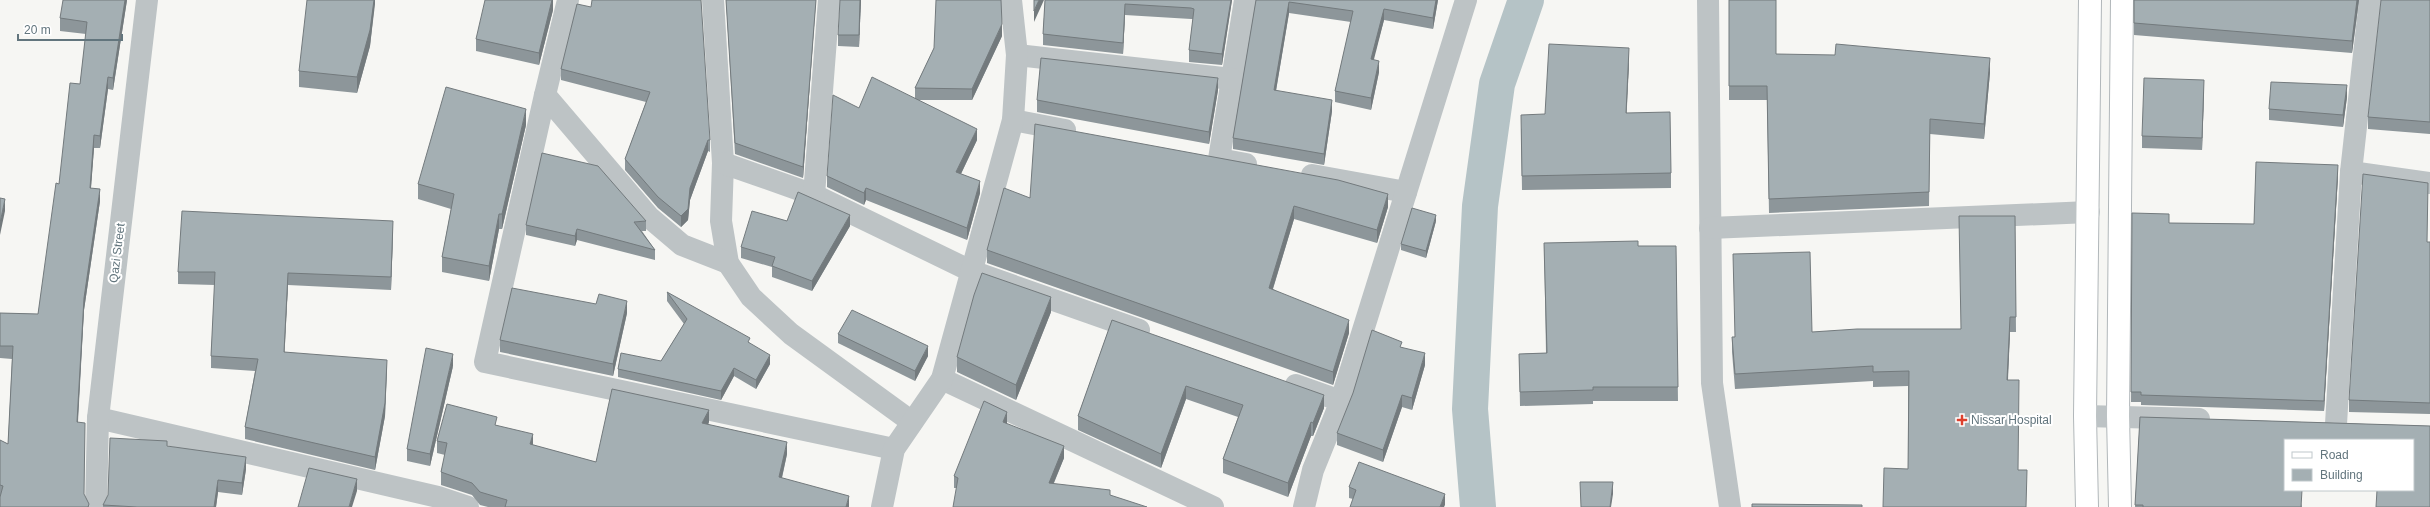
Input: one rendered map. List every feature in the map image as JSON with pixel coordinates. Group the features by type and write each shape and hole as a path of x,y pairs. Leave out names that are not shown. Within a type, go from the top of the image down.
{"main road":[{"path":"2087,507 2085,416 2089,212 2090,0"},
{"path":"2120,507 2118,416 2122,0"}],"street":[{"name":"Qazi Street","path":"96,507 98,418 147,0"},
{"path":"568,0 485,362 894,449"},
{"path":"713,0 723,163 721,221 728,263 751,297 791,334 912,422"},
{"path":"814,195 829,0"},
{"path":"882,507 894,449 942,379 1013,120 1017,55 1011,0"},
{"path":"1219,159 1245,0"},
{"path":"1304,507 1313,470 1341,401 1466,0"},
{"path":"1708,0 1712,383 1730,507"},
{"path":"2336,424 2351,172 2370,0"},
{"path":"1017,55 1232,79"},
{"path":"546,95 649,217 682,245 728,263"},
{"path":"1013,120 1082,133"},
{"path":"1196,155 1266,167"},
{"path":"723,163 814,195 971,271 1160,338"},
{"path":"1289,172 1406,192"},
{"path":"2351,172 2430,183"},
{"path":"1710,228 2089,212"},
{"path":"942,379 1213,507"},
{"path":"1280,380 1341,401"},
{"path":"2085,416 2219,420"},
{"path":"98,418 438,498 468,507"},
{"path":"2313,423 2360,425"}],"building":[{"path":"63,0 125,0 113,78 108,77 100,136 94,135 90,188 100,189 84,298 77,422 85,423 84,494 89,504 88,507 0,507 0,497 3,486 0,485 0,440 8,444 13,346 0,346 0,313 38,314 56,183 59,184 70,83 80,84 87,22 60,18"},
{"path":"307,0 374,0 370,30 357,77 299,71"},
{"path":"485,0 552,0 539,53 476,39"},
{"path":"592,0 701,0 710,140 708,140 690,188 688,209 681,216 658,197 625,159 650,92 561,69 577,4 591,7"},
{"path":"726,0 816,0 803,167 735,143"},
{"path":"840,0 860,0 859,35 838,35"},
{"path":"936,0 1001,0 1002,24 972,89 915,88 934,48"},
{"path":"1034,0 1039,0 1034,11"},
{"path":"1045,0 1231,0 1222,54 1189,50 1194,9 1191,8 1125,4 1123,43 1043,34"},
{"path":"1256,0 1436,0 1433,18 1384,9 1371,59 1379,61 1371,98 1335,91 1353,11 1289,2 1274,90 1332,100 1324,154 1233,138"},
{"path":"1729,0 1776,0 1776,54 1835,55 1836,44 1990,58 1984,124 1930,119 1929,192 1769,199 1767,86 1729,86"},
{"path":"2134,0 2357,0 2352,41 2134,23"},
{"path":"2381,0 2430,0 2430,122 2368,117"},
{"path":"1549,44 1629,48 1626,113 1670,112 1671,173 1522,176 1521,115 1545,114"},
{"path":"1041,58 1218,78 1209,132 1037,100"},
{"path":"872,77 977,129 956,172 980,181 967,228 866,188 864,193 827,176 833,95 859,108"},
{"path":"2144,78 2204,80 2202,138 2142,136"},
{"path":"2271,82 2347,85 2343,115 2269,109"},
{"path":"446,87 526,109 502,214 499,214 489,266 442,257 454,194 418,184"},
{"path":"1035,124 1338,180 1388,194 1377,230 1294,206 1269,288 1349,320 1333,372 987,250 1004,188 1030,198"},
{"path":"542,153 598,166 646,221 634,222 655,250 577,229 575,236 526,225"},
{"path":"2256,162 2338,165 2324,401 2141,395 2141,392 2131,392 2132,213 2169,214 2169,223 2254,224"},
{"path":"2363,174 2428,183 2427,242 2430,242 2430,403 2349,400"},
{"path":"798,192 850,215 812,281 772,266 775,257 741,247 752,211 787,221"},
{"path":"0,198 5,199 0,223"},
{"path":"1412,208 1436,215 1426,251 1401,244"},
{"path":"182,211 393,221 391,277 288,273 284,352 387,360 385,403 375,457 245,427 258,359 211,356 215,272 178,272"},
{"path":"1959,216 2015,216 2016,317 2010,317 2007,380 2019,380 2018,470 2027,470 2026,507 1883,507 1884,468 1908,469 1909,371 1873,372 1873,366 1735,374 1732,337 1735,337 1733,254 1810,252 1812,332 1857,329 1961,329"},
{"path":"1638,241 1638,246 1676,246 1678,387 1593,387 1593,390 1520,392 1519,354 1547,353 1544,243"},
{"path":"982,273 1051,297 1016,385 957,357 974,295"},
{"path":"512,288 596,304 599,294 627,301 613,364 500,340"},
{"path":"667,292 750,338 748,342 770,355 756,380 734,368 721,391 618,369 621,353 661,361 687,319"},
{"path":"852,310 928,346 915,371 838,334"},
{"path":"1112,320 1324,395 1313,423 1311,422 1288,483 1223,459 1243,405 1186,386 1161,454 1078,416"},
{"path":"1372,330 1402,342 1400,347 1425,353 1412,398 1402,395 1383,450 1337,433 1353,393"},
{"path":"426,348 453,354 430,454 407,449"},
{"path":"612,389 709,410 702,423 787,442 779,477 849,496 846,507 505,507 507,500 480,492 472,483 441,472 447,443 437,441 447,404 497,417 495,425 533,434 530,444 596,462"},
{"path":"984,401 1007,412 1003,422 1064,446 1049,483 1110,490 1110,495 1147,507 953,507 958,478 954,476"},
{"path":"2140,417 2430,426 2430,507 2376,507 2377,491 2414,491 2414,439 2284,439 2284,491 2302,491 2301,507 2143,507 2143,505 2135,505"},
{"path":"110,438 167,441 167,446 246,457 242,483 218,480 214,507 137,507 103,505 108,495"},
{"path":"1359,462 1445,494 1440,507 1350,507 1356,490 1349,487"},
{"path":"309,468 357,479 349,507 298,507"},
{"path":"1580,482 1613,482 1610,507 1581,507"},
{"path":"1752,504 1862,505 1862,507 1752,507"}],"waterway":[{"path":"1478,507 1470,409 1480,206 1497,84 1526,0"}],"place":[{"name":"Nissar Hospital","path":"1962,420"}]}
